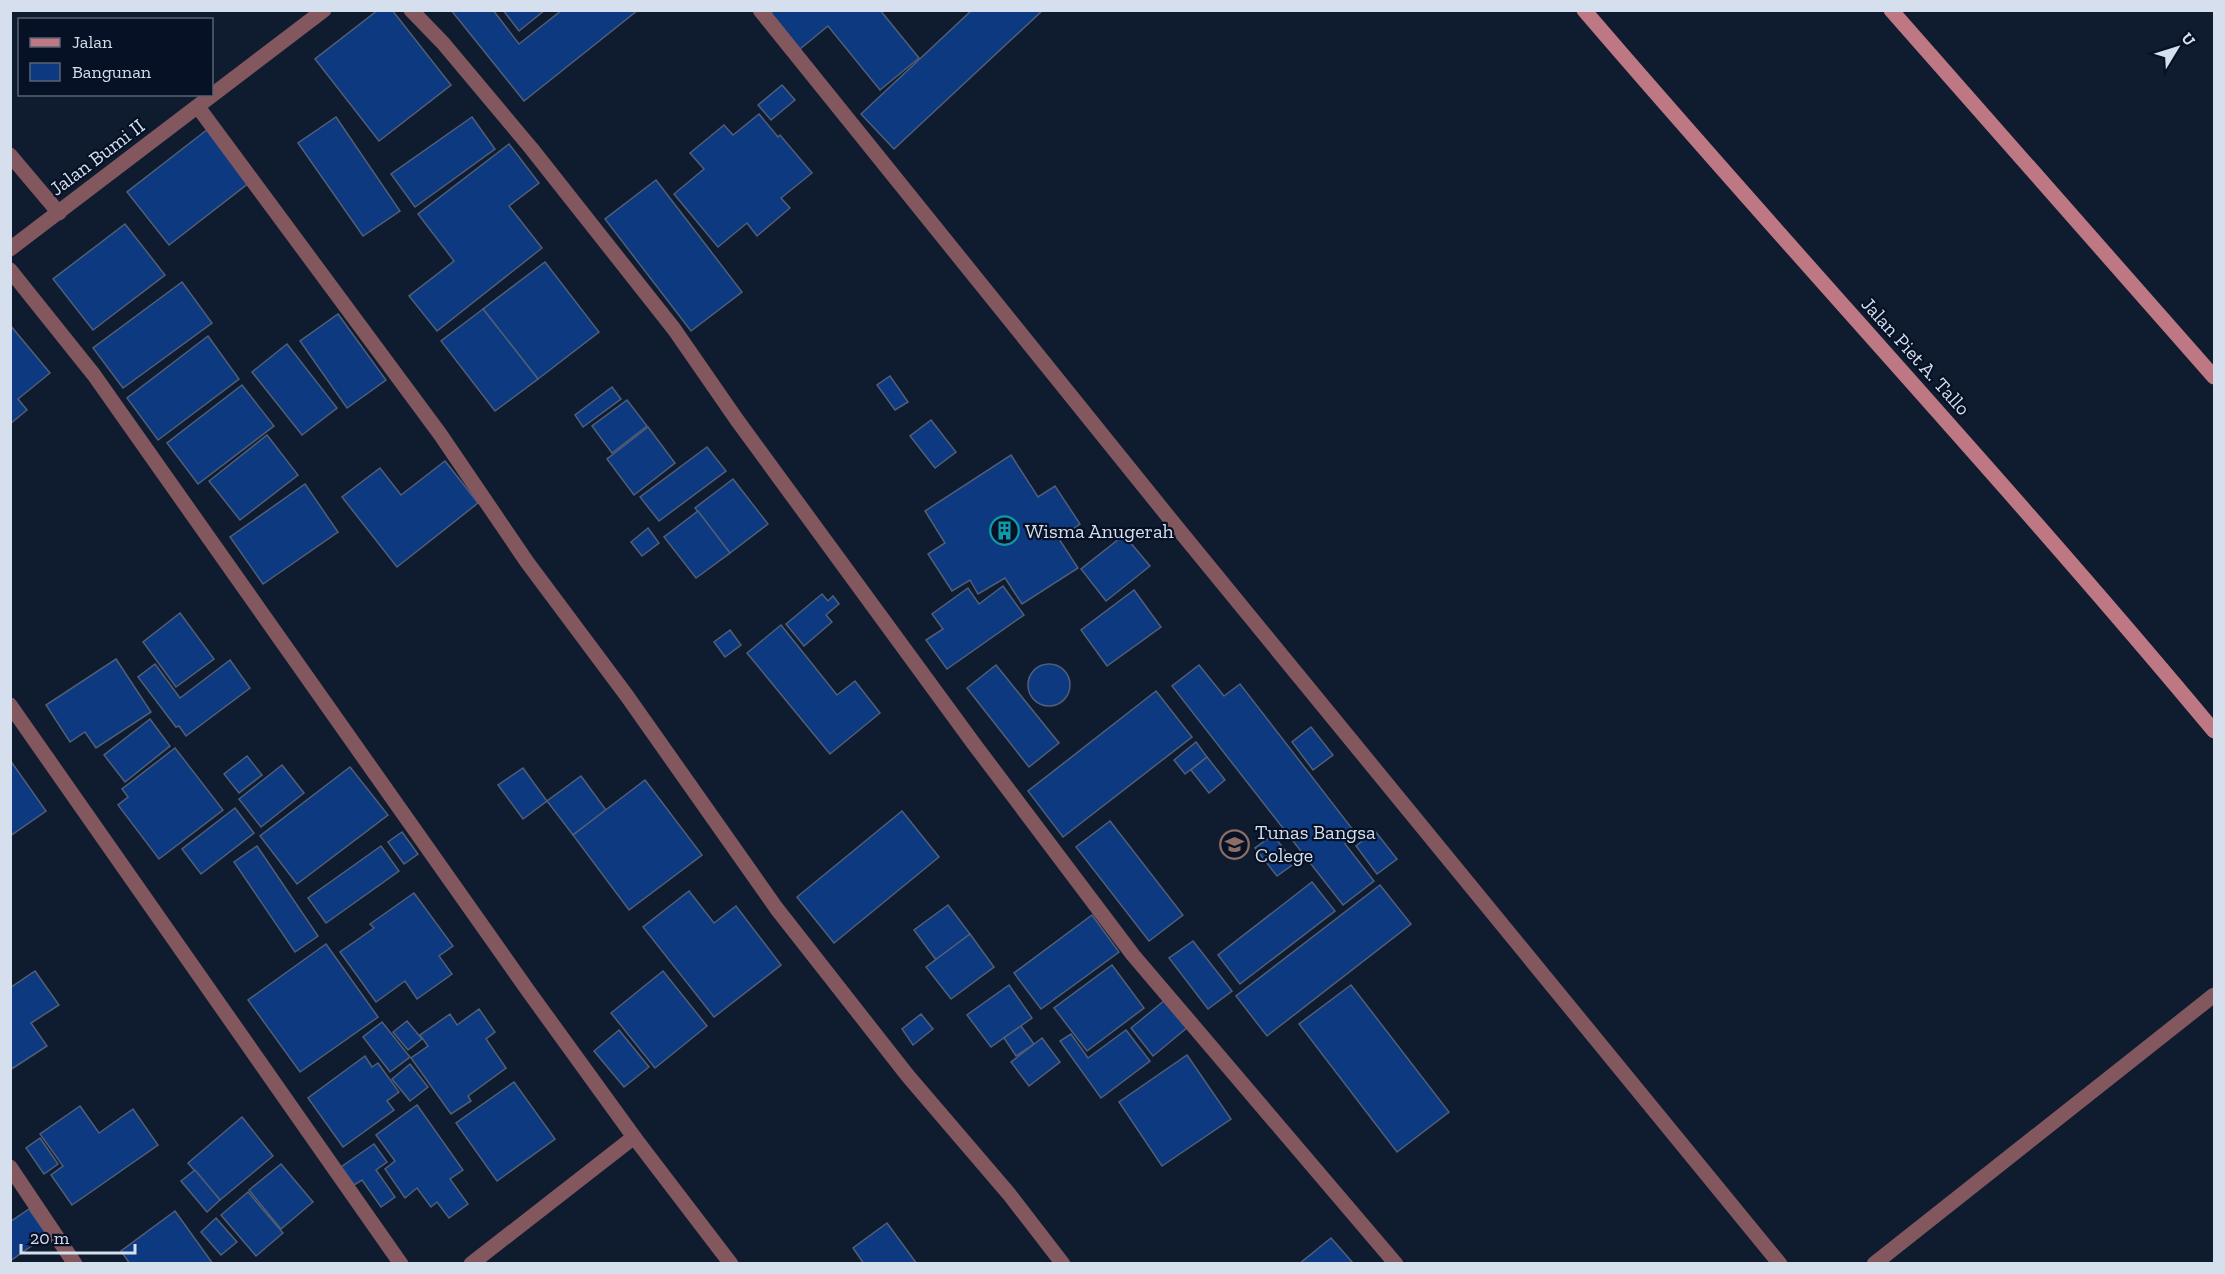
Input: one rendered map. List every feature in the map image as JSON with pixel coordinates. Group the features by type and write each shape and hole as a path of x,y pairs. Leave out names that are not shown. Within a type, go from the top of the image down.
{"main road":[{"name":"Jalan Piet A. Tallo","path":"1584,10 1698,144 2113,609 2214,731"},
{"path":"1891,10 2214,376"}],"street":[{"name":"Jalan Bumi II","path":"213,95 324,10"},
{"path":"411,10 531,148 674,329 737,420 974,744 1133,955 1396,1263"},
{"path":"760,10 1183,534 1780,1263"},
{"name":"Jalan Bumi II","path":"10,249 212,96"},
{"path":"198,107 440,434 527,562 627,696 777,909 908,1076 1009,1194 1064,1263"},
{"path":"10,155 59,213"},
{"path":"10,270 94,375 529,992 634,1137 731,1263"},
{"path":"10,705 400,1263"},
{"path":"1874,1263 2214,995"},
{"path":"471,1263 634,1137"},
{"path":"10,1167 75,1263"}],"building":[{"path":"378,10 392,10 451,85 379,141 315,59"},
{"path":"451,10 493,10 519,44 562,10 638,10 524,101"},
{"path":"503,10 545,10 519,31"},
{"path":"774,10 880,10 919,58 880,90 828,26 800,49 771,13"},
{"path":"972,10 1043,10 894,149 861,114"},
{"path":"782,85 795,100 771,120 758,105"},
{"path":"759,114 812,173 781,198 790,208 757,236 747,223 718,247 674,194 704,169 690,153 724,125 733,135"},
{"path":"336,117 400,211 363,236 298,143"},
{"path":"472,117 495,149 415,207 391,174"},
{"path":"208,129 250,182 169,245 127,192"},
{"path":"509,144 539,183 509,206 542,248 437,331 409,296 454,261 418,214"},
{"path":"656,180 742,292 691,331 605,219"},
{"path":"125,224 165,275 93,330 53,279"},
{"path":"545,262 599,332 538,379 483,309"},
{"path":"182,282 212,323 123,388 93,348"},
{"path":"483,309 538,379 495,411 441,341"},
{"path":"338,314 386,380 347,408 300,341"},
{"path":"10,325 50,373 18,399 27,410 10,424"},
{"path":"208,336 239,379 158,440 127,398"},
{"path":"287,344 337,408 302,435 252,372"},
{"path":"890,376 908,402 895,410 877,385"},
{"path":"242,385 274,426 198,484 167,443"},
{"path":"612,387 621,399 583,427 575,415"},
{"path":"627,400 647,426 612,453 592,426"},
{"path":"931,420 956,452 935,468 910,436"},
{"path":"648,427 675,463 634,495 607,459"},
{"path":"267,435 298,475 240,520 209,481"},
{"path":"707,447 726,471 659,521 640,497"},
{"name":"Wisma Anugerah","path":"1011,455 1038,497 1055,486 1080,524 1059,539 1078,568 1022,604 1005,578 978,594 970,580 952,591 928,554 945,543 925,511"},
{"path":"445,461 478,503 397,567 342,497 380,468 401,495"},
{"path":"733,479 768,524 730,553 695,508"},
{"path":"305,484 338,532 263,584 230,537"},
{"path":"698,511 730,553 696,578 664,537"},
{"path":"648,528 659,543 642,556 631,542"},
{"path":"1124,535 1150,566 1106,601 1081,569"},
{"path":"1003,586 1024,615 947,669 926,640 943,629 932,614 968,588 979,604"},
{"path":"1134,590 1161,627 1107,666 1081,630"},
{"path":"822,594 828,601 833,596 839,604 826,615 832,622 804,646 786,624"},
{"path":"180,613 214,659 176,687 143,642"},
{"path":"781,625 837,695 855,681 880,713 830,754 747,653"},
{"path":"730,630 741,645 725,657 714,642"},
{"path":"116,659 151,712 96,748 85,732 70,742 46,705"},
{"path":"230,660 250,688 186,736 179,726 176,727 138,677 155,664 180,698"},
{"path":"1049,664 1057,665 1064,670 1069,677 1069,693 1064,700 1057,705 1049,706 1041,705 1034,700 1029,693 1028,685 1029,677 1034,670 1041,665"},
{"path":"996,665 1059,743 1029,767 967,688"},
{"path":"1199,665 1224,696 1240,684 1357,835 1345,844 1374,881 1343,905 1172,686"},
{"path":"1156,691 1192,737 1063,837 1028,791"},
{"path":"150,719 170,746 125,782 104,755"},
{"path":"1311,727 1333,755 1313,770 1292,742"},
{"path":"1196,742 1207,757 1185,774 1174,760"},
{"path":"175,748 223,810 159,859 118,805 128,797 122,789"},
{"path":"247,756 262,775 239,793 224,774"},
{"path":"1207,757 1225,780 1209,793 1191,770"},
{"path":"10,760 46,811 10,836"},
{"path":"282,765 304,793 261,827 239,799"},
{"path":"350,767 388,815 297,884 260,836"},
{"path":"523,768 547,801 523,819 498,785"},
{"path":"581,776 606,810 573,835 547,801"},
{"path":"645,780 702,855 629,910 573,835"},
{"path":"235,808 254,833 201,874 182,849"},
{"path":"902,811 939,857 834,943 797,897"},
{"path":"1110,821 1183,915 1149,941 1076,847"},
{"path":"1375,831 1397,859 1377,874 1356,846"},
{"path":"402,832 418,854 404,864 388,842"},
{"path":"1273,835 1295,863 1277,876 1255,848"},
{"path":"257,846 318,936 295,952 234,862"},
{"path":"381,846 399,871 326,923 308,898"},
{"path":"1312,882 1335,911 1240,984 1218,955"},
{"path":"1380,885 1411,924 1267,1036 1236,996"},
{"path":"689,891 714,923 736,906 781,965 714,1017 643,927"},
{"path":"414,893 453,946 439,956 452,974 417,999 405,981 376,1002 340,952 374,928 370,924"},
{"path":"948,905 970,934 936,960 914,930"},
{"path":"1092,915 1119,952 1041,1009 1014,973"},
{"path":"970,934 994,967 951,999 926,967"},
{"path":"1193,941 1232,991 1208,1009 1169,958"},
{"path":"326,944 378,1017 300,1072 248,1000"},
{"path":"1112,965 1144,1008 1087,1051 1054,1008"},
{"path":"35,971 59,1005 31,1023 47,1046 10,1070 10,988"},
{"path":"663,971 707,1026 655,1068 611,1013"},
{"path":"1009,985 1032,1018 991,1047 967,1015"},
{"path":"1351,985 1449,1112 1397,1152 1299,1024"},
{"path":"1165,1000 1188,1027 1153,1056 1131,1028"},
{"path":"479,1009 495,1032 486,1039 506,1068 468,1096 471,1101 451,1114 411,1058 428,1046 420,1035 450,1014 457,1025"},
{"path":"921,1014 933,1029 913,1045 902,1029"},
{"path":"407,1021 422,1039 408,1050 393,1032"},
{"path":"382,1022 410,1057 390,1072 363,1037"},
{"path":"1021,1026 1034,1044 1016,1056 1004,1038"},
{"path":"619,1030 649,1067 624,1087 594,1051"},
{"path":"1126,1030 1150,1061 1101,1098 1060,1041 1071,1034 1088,1058"},
{"path":"1042,1038 1060,1062 1029,1086 1011,1062"},
{"path":"1187,1055 1231,1119 1162,1166 1119,1102"},
{"path":"365,1056 372,1067 378,1063 399,1092 387,1101 394,1110 343,1147 308,1098"},
{"path":"410,1064 428,1087 410,1101 392,1079"},
{"path":"514,1082 555,1139 497,1181 456,1123"},
{"path":"417,1105 463,1170 450,1179 468,1204 449,1218 437,1202 431,1207 417,1188 405,1198 385,1169 395,1161 376,1135"},
{"path":"80,1106 99,1133 133,1109 158,1145 72,1205 51,1175 63,1166 40,1134"},
{"path":"242,1117 273,1156 220,1200 188,1163"},
{"path":"40,1138 58,1164 44,1174 26,1148"},
{"path":"374,1144 387,1162 376,1170 395,1197 381,1207 362,1180 354,1185 341,1167"},
{"path":"281,1164 313,1202 281,1229 249,1190"},
{"path":"195,1170 220,1200 207,1212 181,1181"},
{"path":"248,1192 283,1233 256,1256 221,1215"},
{"path":"29,1209 47,1235 10,1261 10,1222"},
{"path":"175,1211 213,1264 130,1264 121,1251"},
{"path":"216,1218 237,1242 221,1255 201,1232"},
{"path":"887,1223 917,1264 864,1264 853,1248"},
{"path":"1331,1238 1353,1263 1299,1264"}],"place":[{"name":"Wisma Anugerah","path":"1004,531"},
{"name":"Tunas Bangsa Colege","path":"1234,844"}]}
